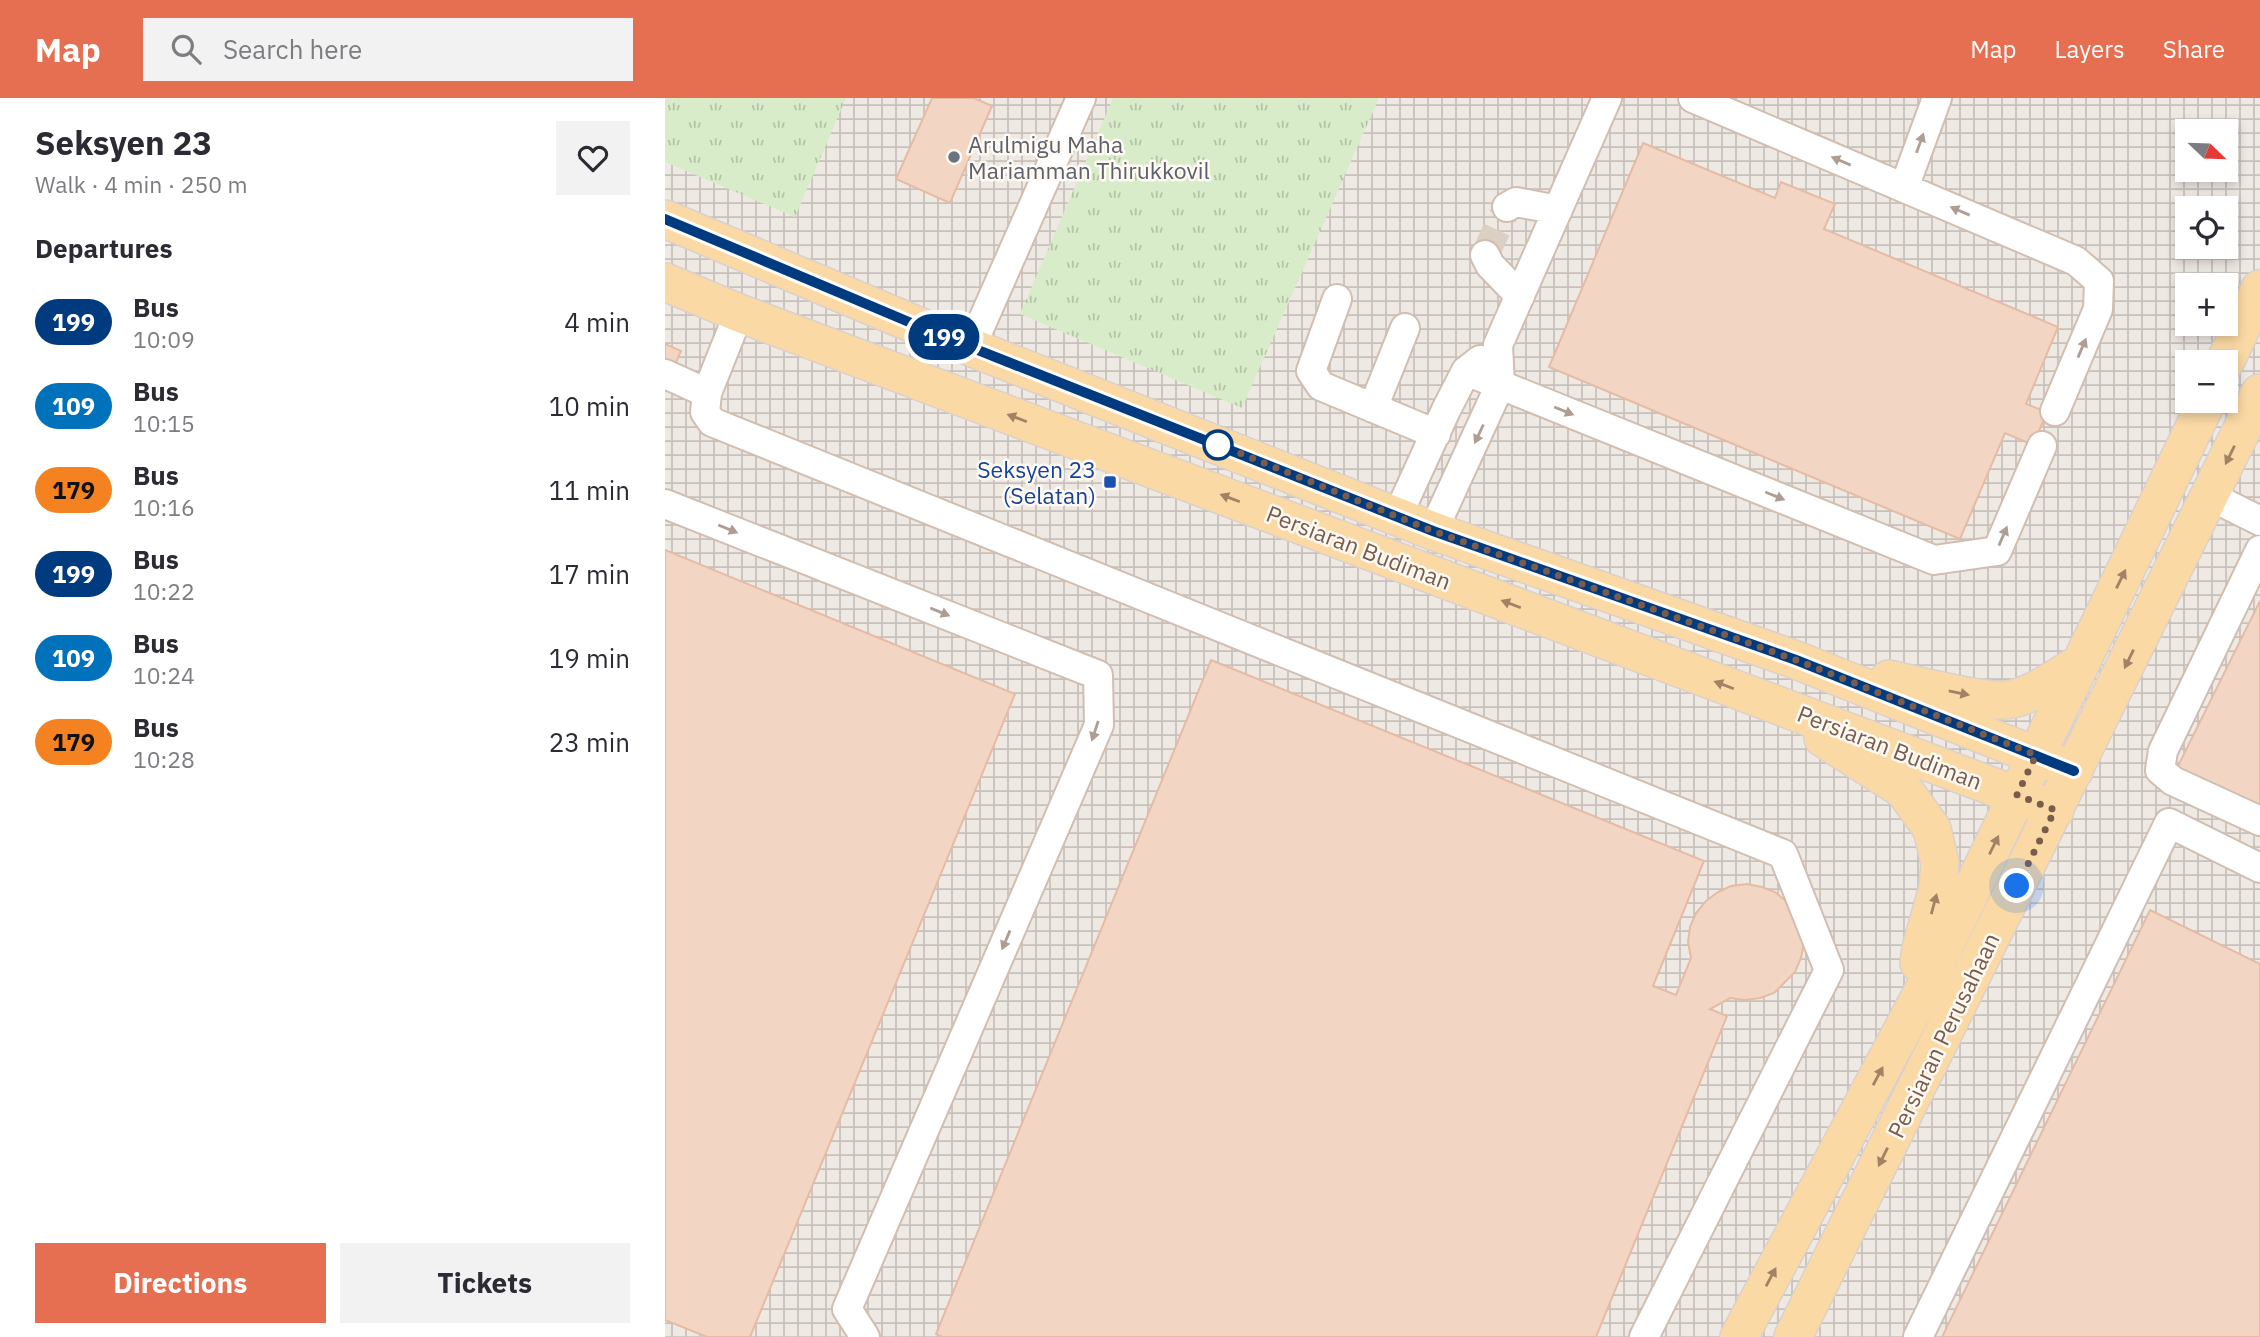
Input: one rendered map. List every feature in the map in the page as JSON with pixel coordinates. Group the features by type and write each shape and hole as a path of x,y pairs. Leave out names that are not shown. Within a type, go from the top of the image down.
{"main road":[{"name":"Persiaran Budiman","path":"665,219 971,347 1397,517 1796,660 2074,771"},
{"name":"Persiaran Budiman","path":"665,282 740,313 2055,810"},
{"path":"2231,350 2260,289"},
{"name":"Persiaran Perusahaan","path":"1793,1337 2260,393"},
{"name":"Persiaran Perusahaan","path":"1739,1337 1921,995 2201,413"},
{"path":"1796,660 1985,699 2010,700 2037,690 2081,663"},
{"path":"1765,700 1904,790 1932,829 1940,863 1938,888 1921,948 1917,976 1921,995"}],"lane":[{"path":"971,347 1081,98"},
{"path":"1397,517 1467,371 1498,345 1607,98"},
{"path":"1693,98 2076,261 2099,282 2098,309 2056,411"},
{"path":"1904,188 1937,98"},
{"path":"1507,207 1516,202 1558,210"},
{"path":"1486,255 1490,265 1520,296"},
{"path":"1337,299 1311,371 1321,386 1436,434"},
{"path":"740,313 707,393 705,412 712,422 1783,854 1829,970 1644,1337"},
{"path":"1373,408 1405,328"},
{"path":"1433,531 1500,385 1498,345"},
{"path":"1467,371 1934,560 1997,551 2042,446"},
{"path":"665,374 707,393"},
{"path":"2210,496 2260,521"},
{"path":"665,504 1098,674 1099,725 847,1309 865,1337"},
{"path":"2260,550 2163,751 2160,770 2173,781 2260,821"},
{"path":"1918,1337 2169,823 2260,868"}],"shaded area":[{"path":"665,98 2260,98 2260,1337 665,1337"}],"green space":[{"path":"665,98 846,98 795,217 665,162"},
{"path":"1113,98 1379,98 1242,408 1020,314"}],"building":[{"path":"932,98 974,98 992,106 950,203 896,179"},
{"path":"1643,143 1775,198 1781,182 1835,204 1824,229 2058,327 2026,404 2047,412 2033,445 2005,433 1960,539 1549,367"},
{"path":"665,344 681,351 673,369 665,365"},
{"path":"665,550 1015,694 750,1337 707,1337 665,1320"},
{"path":"2260,601 2260,809 2177,768"},
{"path":"1211,660 1704,861 1653,986 1676,995 1691,958 1688,942 1690,927 1696,913 1718,892 1731,886 1747,884 1775,892 1787,902 1804,943 1795,972 1774,993 1745,1000 1730,998 1710,1009 1727,1016 1596,1337 942,1337 936,1334"},
{"path":"2150,910 2260,964 2260,1337 1942,1337"}],"tunnel":[{"path":"1485,255 1507,207"}],"bus line":[{"name":"199","path":"665,219 935,333 1433,531 1796,660 2074,771"}],"place":[{"name":"Arulmigu Maha Mariamman Thirukkovil","path":"954,157"},
{"name":"Seksyen 23 (Selatan)","path":"1110,482"}],"route":[{"path":"1218,445 1212,442 1433,531 1796,660 2036,755 2017,795 2055,810 2017,886"}]}
